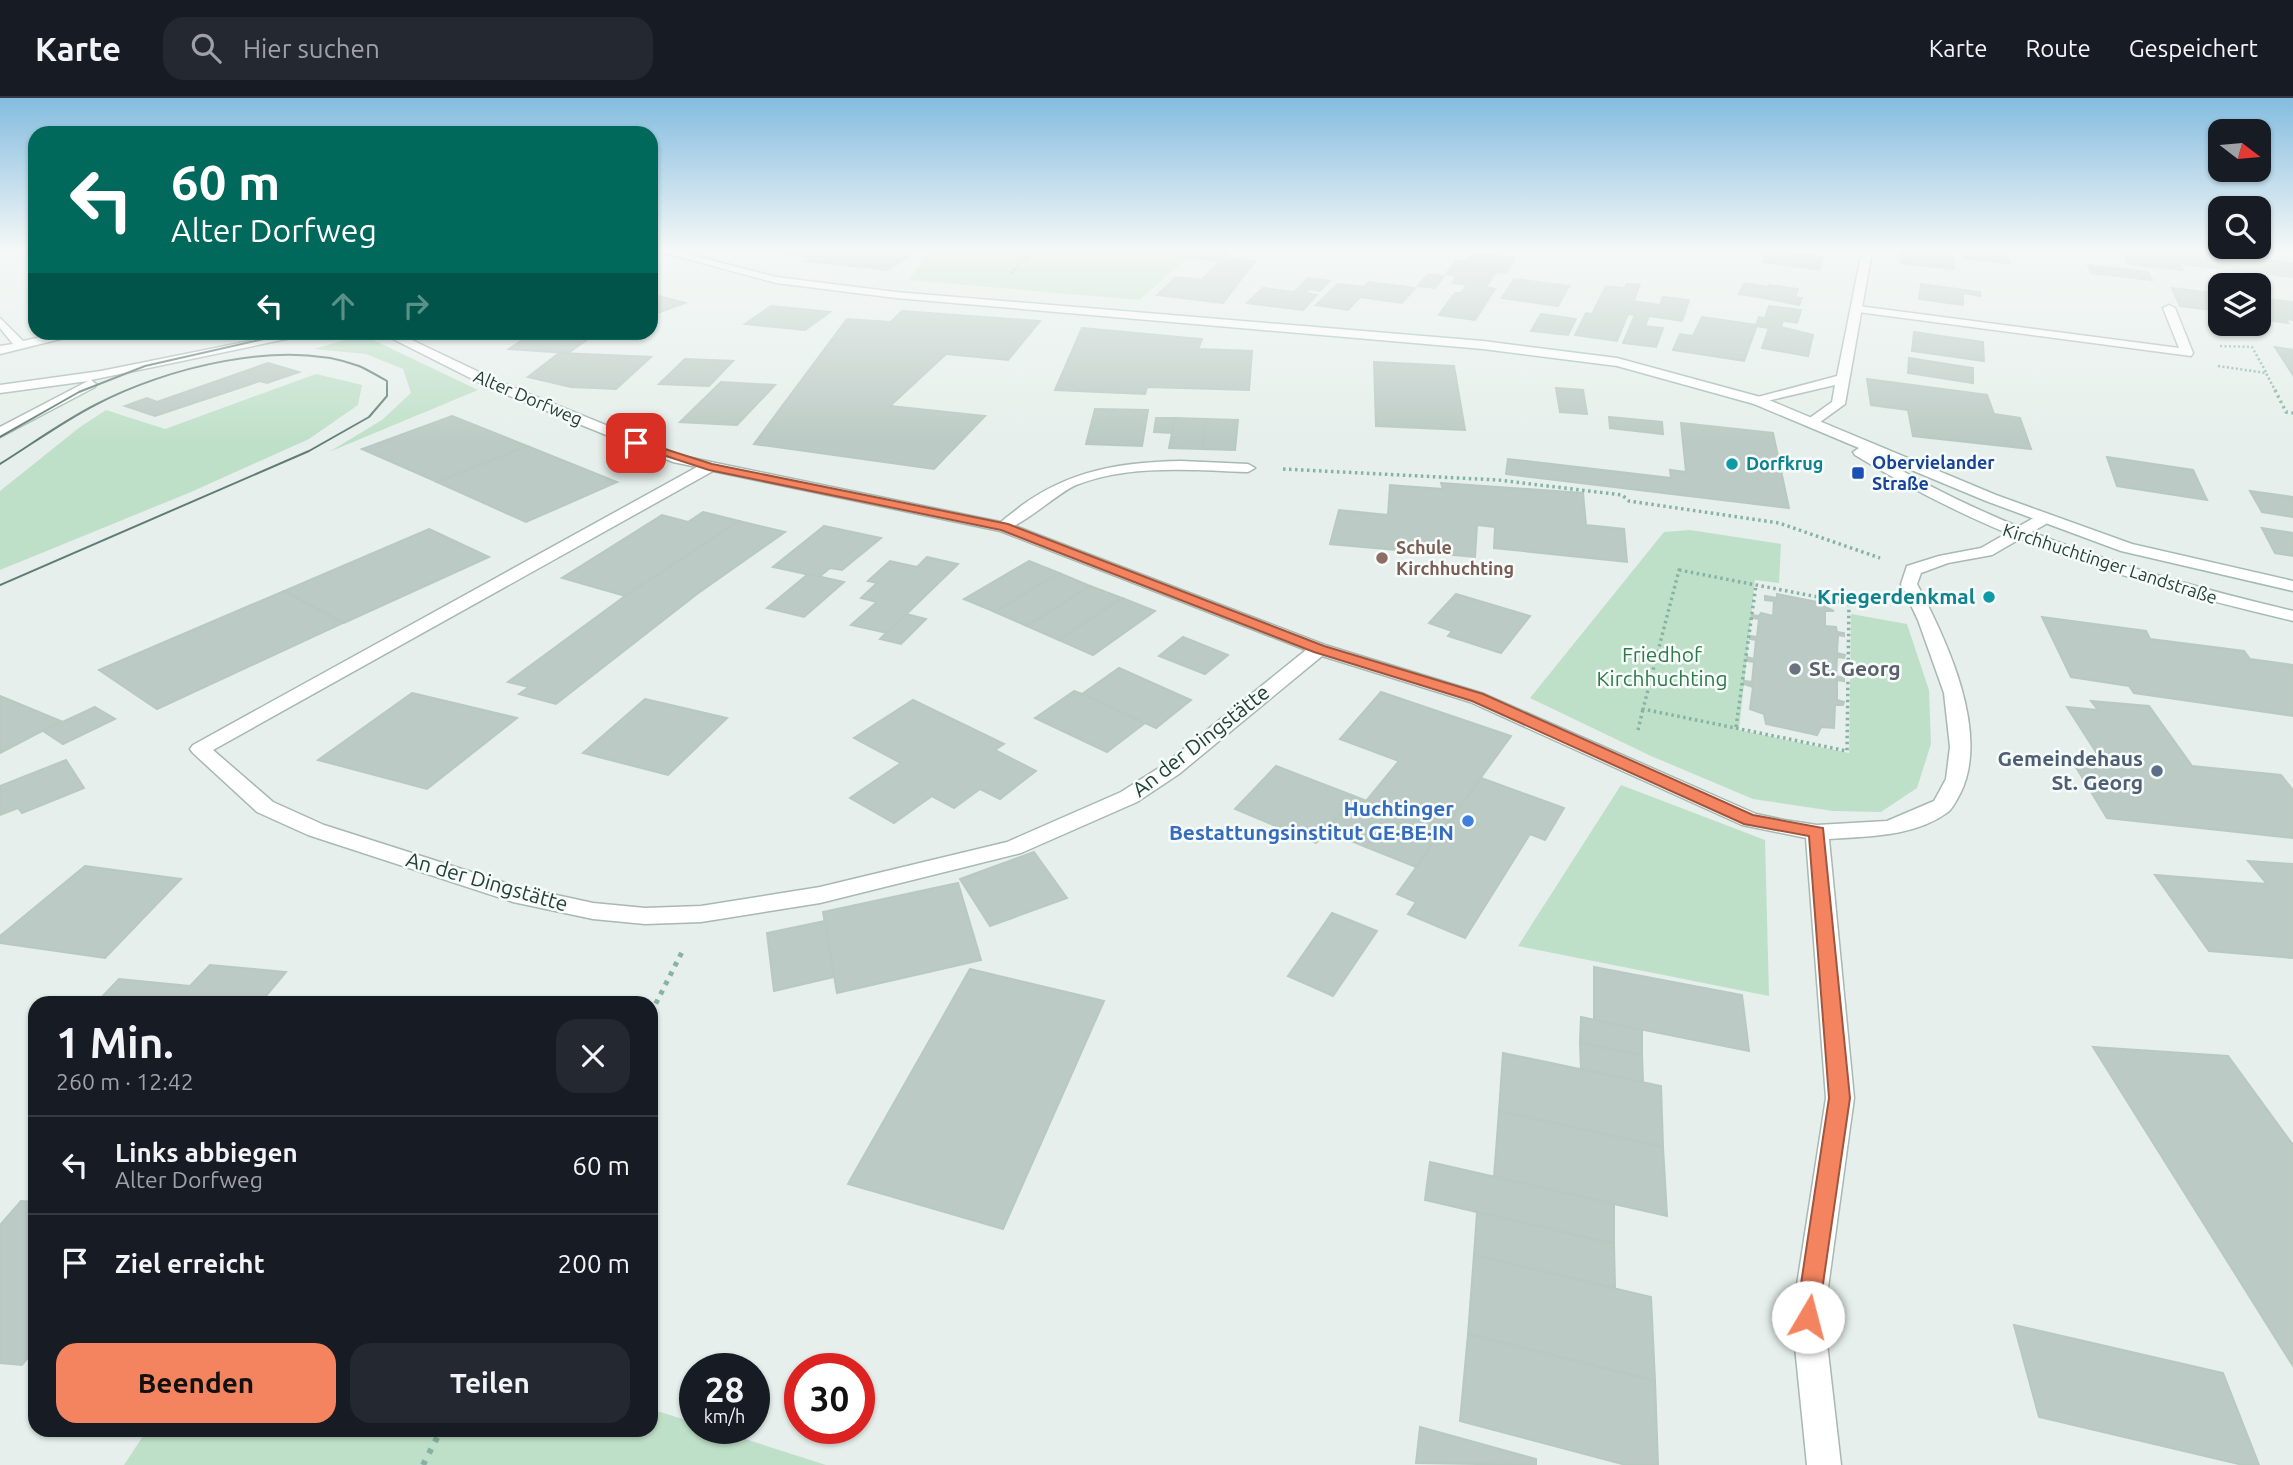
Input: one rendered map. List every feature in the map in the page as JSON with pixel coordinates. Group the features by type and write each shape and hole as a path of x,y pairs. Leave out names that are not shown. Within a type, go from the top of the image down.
{"street":[{"name":"Kirchhuchtinger Landstraße","path":"1123,315 1563,353 1664,372 1759,401 2045,518 2127,548 2293,586"},
{"path":"1818,426 1838,404 1857,315"},
{"path":"1901,315 2188,353 2172,315"},
{"path":"0,321 21,346"},
{"path":"0,350 48,340"},
{"path":"0,433 65,395 121,371 155,360 245,340"},
{"path":"0,389 121,371 274,340"},
{"name":"Alter Dorfweg","path":"401,340 615,435 709,467 1004,527 1319,649 1478,698 1750,820 1817,832 1859,832 1909,822 1942,806 1956,779 1960,747 1954,694 1927,620 1909,584 1913,570"},
{"path":"1759,401 1845,379"},
{"path":"0,398 37,384"},
{"name":"Kirchhuchtinger Landstraße","path":"1818,426 1900,479 2014,536 2146,579 2293,616"},
{"path":"1004,527 1054,491 1096,475 1151,465 1248,468"},
{"name":"An der Dingstätte","path":"709,467 200,749 265,807 316,830 513,894 593,911 645,916 701,914 820,895 1013,848 1129,797 1172,769 1319,649"},
{"path":"1913,570 1945,559 1986,552 2045,518"},
{"path":"1817,832 1840,1098 1808,1317 1819,1441 1824,1465"}],"path":[{"path":"2182,341 2252,347 2266,373"},
{"path":"1248,468 1498,480 1622,495 1629,501 1779,523 1913,570"},
{"path":"1621,763 1635,740 1643,709 1679,570 1849,603 1847,751 1643,709"},
{"path":"1736,727 1755,585"},
{"path":"658,999 701,914"},
{"path":"423,1465 437,1437"}],"green space":[{"path":"345,340 373,340 478,390 329,452 382,420 411,393 403,369 366,354 314,349"},
{"path":"316,374 362,385 358,405 309,439 191,492 0,570 0,491 80,427 106,410 165,429"},
{"name":"Friedhof Kirchhuchting","path":"1690,530 1781,544 1779,583 1755,580 1739,730 1849,753 1851,614 1907,624 1929,690 1931,744 1917,788 1881,812 1833,811 1753,799 1651,756 1530,698 1664,532"},
{"path":"1621,785 1765,840 1769,996 1518,946"},
{"path":"658,1411 679,1418 679,1444 761,1444 826,1465 124,1465 142,1437 658,1437"}],"building":[{"path":"758,315 826,315 805,330 745,324"},
{"path":"898,315 954,315 1040,321 1008,360 946,354 890,406 985,416 934,469 754,444 847,319 891,322"},
{"path":"1439,315 1478,315 1475,320"},
{"path":"1541,315 1576,319 1568,335 1531,331"},
{"path":"1585,315 1628,315 1617,341 1575,335"},
{"path":"1635,315 1684,315 1682,321 1649,316 1645,326 1663,328 1656,347 1623,343"},
{"path":"1766,315 1800,315 1797,323 1765,318"},
{"path":"2271,315 2293,315 2293,320 2286,319 2288,323 2271,321"},
{"path":"1702,317 1757,325 1744,361 1673,350 1680,334 1693,336"},
{"path":"1759,317 1783,321 1781,327 1813,335 1808,356 1762,348 1769,328 1756,326"},
{"path":"1082,328 1202,339 1198,349 1252,351 1249,390 1147,387 1145,394 1055,390"},
{"path":"1914,332 1983,342 1984,361 1912,351"},
{"path":"522,340 587,340 568,353 509,349"},
{"path":"2275,347 2293,350 2293,375"},
{"path":"559,353 651,357 616,389 571,387 528,377"},
{"path":"1909,358 1973,368 1973,383 1908,373"},
{"path":"685,359 733,361 709,386 659,384"},
{"path":"1374,362 1454,366 1465,430 1376,426"},
{"path":"268,363 299,372 267,383 260,381 155,416 125,406 147,398 157,402"},
{"path":"1867,379 1987,395 1994,414 2020,418 2031,449 1913,436 1908,410 1871,405"},
{"path":"721,382 775,385 737,425 680,422"},
{"path":"1556,388 1583,390 1587,414 1560,412"},
{"path":"1095,409 1148,410 1142,446 1086,444"},
{"path":"452,416 527,446 437,482 362,449"},
{"path":"1609,417 1662,422 1663,434 1610,428"},
{"path":"1156,418 1175,418 1172,433 1154,432"},
{"path":"1175,418 1206,419 1202,449 1169,448"},
{"path":"1206,419 1238,420 1235,450 1202,449"},
{"name":"Dorfkrug","path":"1681,423 1773,433 1789,508 1506,474 1508,459 1671,478 1670,470 1686,472"},
{"path":"527,446 617,482 526,522 437,482"},
{"path":"2107,457 2193,470 2207,500 2117,486"},
{"path":"1441,483 1583,493 1586,525 1624,529 1627,562 1494,548 1495,527 1477,525 1475,557 1330,544 1339,510 1388,515 1390,485 1443,489"},
{"path":"2250,491 2293,497 2293,517 2262,512"},
{"path":"703,512 739,521 625,596 562,578 662,515 688,522"},
{"path":"739,521 785,532 697,594 556,704 519,694 529,687 508,682 625,596"},
{"path":"824,526 881,538 842,570 830,568 819,577 773,567"},
{"path":"2262,528 2293,533 2293,556 2275,553"},
{"path":"429,529 489,557 344,623 284,591"},
{"path":"927,557 958,564 887,633 851,625 877,602 861,598 877,583 868,581 890,561 917,567"},
{"path":"1029,561 1059,573 995,612 964,599"},
{"path":"1059,573 1090,586 1027,626 995,612"},
{"path":"808,574 844,582 804,617 767,608"},
{"path":"1090,586 1122,598 1059,640 1027,626"},
{"path":"284,591 343,623 157,709 99,670"},
{"path":"1456,594 1530,616 1501,653 1448,636 1452,631 1429,623"},
{"name":"St. Georg","path":"1777,594 1823,603 1823,606 1834,611 1825,611 1825,626 1836,627 1837,632 1844,633 1844,636 1838,635 1837,653 1845,655 1844,658 1837,657 1836,676 1844,678 1844,681 1837,680 1837,700 1844,702 1843,705 1835,705 1834,728 1821,727 1817,735 1766,724 1764,714 1750,709 1753,687 1744,684 1744,681 1752,682 1754,662 1747,661 1747,657 1754,659 1756,640 1750,639 1750,636 1757,637 1759,619 1752,618 1752,615 1759,616 1761,613 1773,616 1774,601 1765,600 1765,596 1777,598"},
{"path":"1122,598 1155,611 1093,655 1059,640"},
{"path":"906,614 926,619 901,644 880,639"},
{"name":"Gemeindehaus St. Georg","path":"2042,617 2146,631 2150,639 2244,651 2250,659 2293,665 2293,716 2134,693 2129,686 2071,677"},
{"path":"1183,637 1228,655 1205,674 1159,656"},
{"path":"1119,668 1191,700 1156,728 1082,694"},
{"path":"1074,691 1145,723 1107,752 1035,718"},
{"path":"1381,692 1511,736 1416,867 1366,847 1394,812 1366,801 1399,761 1340,739"},
{"path":"412,693 517,718 427,789 318,760"},
{"path":"0,696 61,721 0,753"},
{"path":"645,699 727,718 668,775 583,753"},
{"path":"913,700 1004,744 995,750 1036,771 1000,799 980,789 954,808 932,796 894,823 850,798 901,763 854,738"},
{"name":"Gemeindehaus St. Georg","path":"2091,701 2149,706 2192,766 2281,775 2293,790 2293,838 2107,818 2071,759 2103,763 2067,707 2098,710"},
{"path":"95,707 115,719 63,744 43,731"},
{"path":"66,760 84,788 22,813 18,808 0,815 0,786"},
{"path":"1276,766 1354,796 1316,843 1235,809"},
{"path":"1481,778 1564,808 1545,840 1530,834 1465,938 1408,914 1416,902 1397,894"},
{"path":"1354,796 1394,812 1366,847 1327,831"},
{"path":"1034,852 1067,898 990,926 960,879"},
{"path":"2248,861 2293,864 2293,958 2209,951 2155,875 2267,884"},
{"path":"85,866 181,879 105,958 0,943 0,936"},
{"path":"958,883 981,960 837,993 823,912"},
{"path":"1332,913 1377,931 1333,996 1288,976"},
{"path":"825,921 834,977 774,991 767,933"},
{"path":"210,965 286,972 266,996 103,996 119,979 190,986"},
{"path":"1594,967 1742,995 1749,1051 1594,1020"},
{"path":"970,969 1104,1001 1003,1229 848,1184"},
{"path":"1581,1017 1642,1030 1642,1055 1580,1043"},
{"path":"1580,1043 1642,1055 1643,1082 1581,1069"},
{"path":"2093,1047 2228,1056 2293,1145 2293,1366"},
{"path":"1503,1053 1661,1086 1663,1147 1499,1111"},
{"path":"1499,1111 1663,1147 1667,1216 1494,1177"},
{"path":"1430,1162 1614,1204 1614,1244 1425,1200"},
{"path":"21,1201 28,1202 28,1358 22,1365 0,1363 0,1225"},
{"path":"1477,1212 1614,1244 1615,1288 1474,1255"},
{"path":"1474,1255 1651,1297 1655,1381 1468,1334"},
{"path":"2014,1325 2223,1373 2259,1465 2243,1465 2039,1417"},
{"path":"1468,1334 1655,1381 1658,1465 1626,1465 1460,1421"},
{"path":"1420,1427 1536,1459 1536,1465 1416,1463"}],"tram line":[{"path":"0,437 79,392 145,366 259,340"},
{"path":"0,464 71,419 123,392 155,379 224,361 260,356 328,358 359,366 387,381 387,396 369,417 309,451 0,585"}],"place":[{"name":"Dorfkrug","path":"1732,464"},
{"name":"Obervielander Straße","path":"1858,473"},
{"name":"Schule Kirchhuchting","path":"1382,558"},
{"name":"Kriegerdenkmal","path":"1989,597"},
{"name":"St. Georg","path":"1795,669"},
{"name":"Gemeindehaus St. Georg","path":"2157,771"},
{"name":"Huchtinger Bestattungsinstitut GE·BE·IN","path":"1468,821"}],"route":[{"path":"636,443 709,467 1004,527 1319,649 1478,698 1750,820 1817,832 1840,1098 1808,1317"}]}
